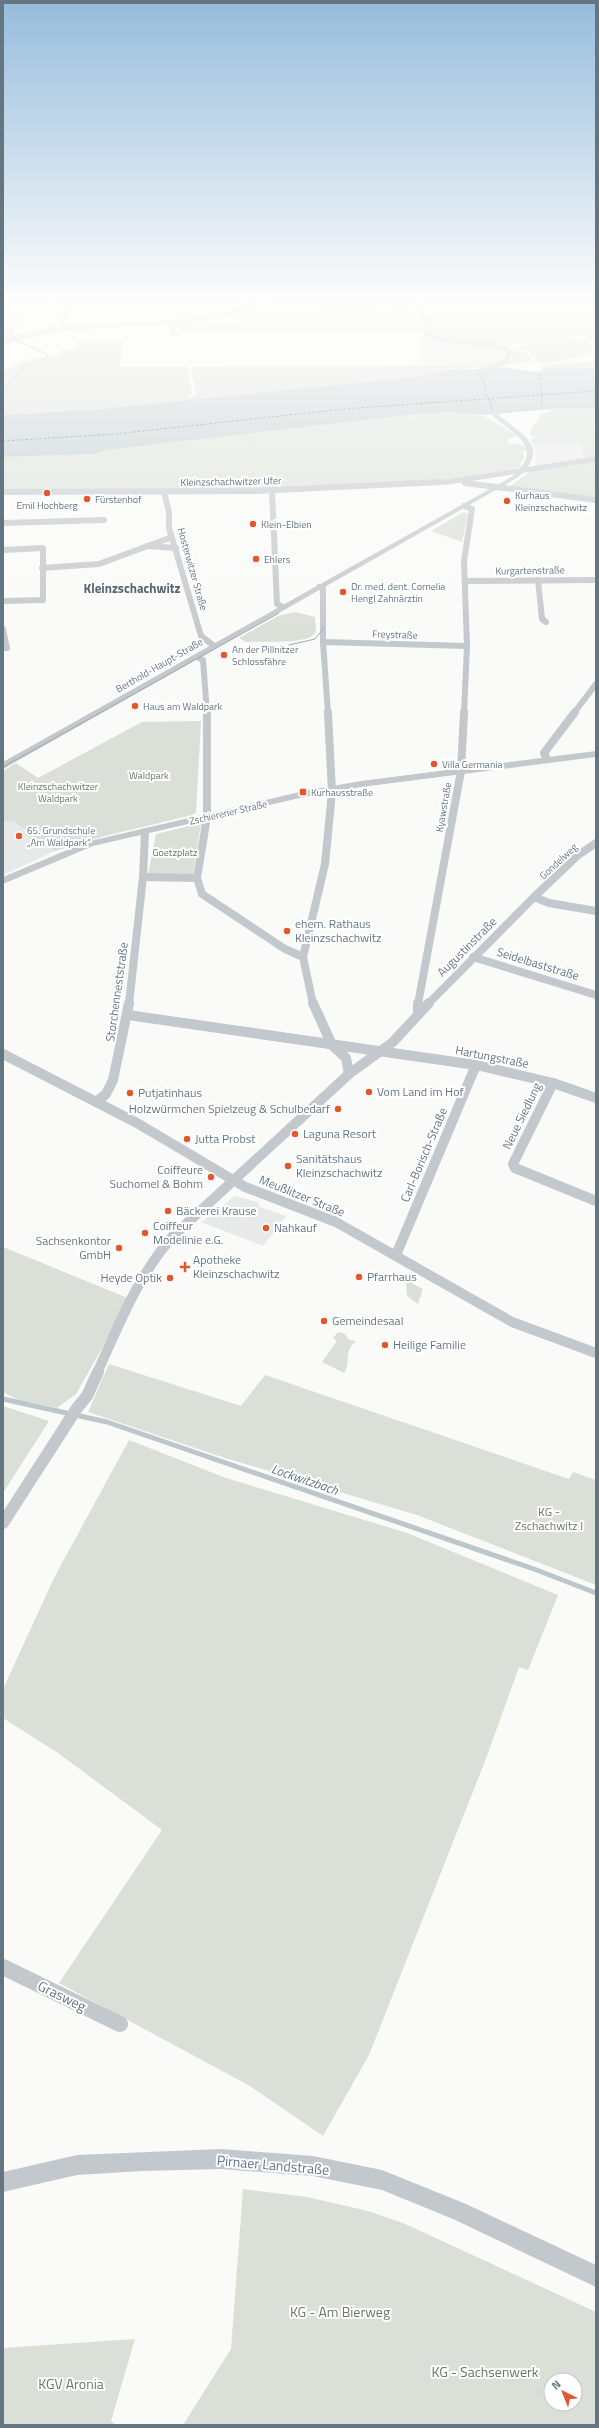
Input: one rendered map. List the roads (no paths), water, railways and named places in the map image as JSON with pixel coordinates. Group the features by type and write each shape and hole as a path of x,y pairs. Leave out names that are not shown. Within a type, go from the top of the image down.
{"street":[{"path":"495,414 529,445 532,457 526,469"},
{"name":"Kleinzschachwitzer Ufer","path":"3,492 272,490 460,481 526,469 596,459"},
{"name":"Berthold-Haupt-Straße","path":"3,766 496,488 526,469"},
{"name":"Kleinzschachwitzer Ufer","path":"460,481 496,488 596,500"},
{"path":"272,490 277,604 283,607"},
{"name":"Hosterwitzer Straße","path":"164,492 169,512 169,528 201,636 214,646"},
{"name":"Kyawstraße","path":"418,1015 418,1003 461,771 467,646 464,561 472,509 464,506"},
{"path":"3,524 104,520"},
{"path":"42,568 77,567 99,564 172,537"},
{"path":"145,546 176,548"},
{"path":"3,550 43,548 43,600 3,602"},
{"path":"538,580 542,619 546,622"},
{"name":"Kurgartenstraße","path":"465,581 596,580"},
{"path":"323,586 322,618 327,676 331,789 325,864 303,957 314,1009 332,1045 346,1058 349,1074"},
{"path":"3,629 5,648"},
{"name":"Freystraße","path":"323,642 467,646"},
{"path":"197,657 203,660 206,698 207,817 197,878 202,894 285,949 303,957"},
{"path":"547,759 544,753 596,684"},
{"name":"Zschierener Straße","path":"3,881 79,848 331,789 547,759 596,754"},
{"path":"145,832 143,877 197,878"},
{"name":"Gondelweg","path":"534,897 577,856 596,843"},
{"name":"Storchenneststraße","path":"96,1102 106,1094 113,1080 128,1015 143,877"},
{"path":"534,897 549,902 596,911"},
{"name":"Augustinstraße","path":"418,1015 473,957 534,897"},
{"name":"Seidelbaststraße","path":"473,957 596,995"},
{"path":"128,1015 332,1045"},
{"path":"3,1523 77,1408 87,1396 136,1287 148,1265 178,1231 235,1181 287,1129 349,1074 380,1052 418,1015"},
{"name":"Hartungstraße","path":"332,1045 476,1065 553,1083 596,1098"},
{"name":"Meußlitzer Straße","path":"3,1054 137,1123 235,1181 265,1196 336,1222 512,1322 596,1353"},
{"name":"Carl-Borisch-Straße","path":"396,1255 476,1065"},
{"name":"Neue Siedlung","path":"553,1083 513,1164 515,1168 596,1201"},
{"name":"Grasweg","path":"3,1968 120,2024"},
{"name":"Pirnaer Landstraße","path":"3,2182 77,2165 142,2161 221,2159 313,2166 382,2180 459,2212 596,2276"}],"waterway":[{"name":"Lockwitzbach","path":"3,1399 107,1422 534,1569 596,1593"}],"tram line":[{"path":"3,767 279,613"},
{"path":"289,645 315,639 324,628"}],"place":[{"name":"Emil Hochberg","path":"47,493"},
{"name":"Fürstenhof","path":"87,499"},
{"name":"Kurhaus Kleinzschachwitz","path":"507,501"},
{"name":"Klein-Elbien","path":"253,524"},
{"name":"Ehlers","path":"256,559"},
{"name":"Dr. med. dent. Cornelia Hengl Zahnärztin","path":"343,592"},
{"name":"An der Pillnitzer Schlossfähre","path":"224,655"},
{"name":"Haus am Waldpark","path":"135,706"},
{"name":"Villa Germania","path":"434,764"},
{"name":"Kurhausstraße","path":"303,792"},
{"name":"65. Grundschule „Am Waldpark“","path":"19,836"},
{"name":"ehem. Rathaus Kleinzschachwitz","path":"287,931"},
{"name":"Vom Land im Hof","path":"369,1092"},
{"name":"Putjatinhaus","path":"130,1093"},
{"name":"Holzwürmchen Spielzeug & Schulbedarf","path":"338,1109"},
{"name":"Laguna Resort","path":"295,1134"},
{"name":"Jutta Probst","path":"187,1139"},
{"name":"Sanitätshaus Kleinzschachwitz","path":"288,1166"},
{"name":"Coiffeure Suchomel & Bohm","path":"211,1177"},
{"name":"Bäckerei Krause","path":"168,1211"},
{"name":"Nahkauf","path":"266,1228"},
{"name":"Coiffeur Modelinie e.G.","path":"145,1233"},
{"name":"Sachsenkontor GmbH","path":"119,1248"},
{"name":"Apotheke Kleinzschachwitz","path":"185,1267"},
{"name":"Pfarrhaus","path":"359,1277"},
{"name":"Heyde Optik","path":"170,1278"},
{"name":"Gemeindesaal","path":"324,1321"},
{"name":"Heilige Familie","path":"385,1345"}],"district":[{"name":"Kleinzschachwitz","path":"132,588"}],"park label":[{"name":"Waldpark","path":"149,775"},
{"name":"Kleinzschachwitzer Waldpark","path":"58,792"},
{"name":"Goetzplatz","path":"175,852"},
{"name":"KG - Zschachwitz I","path":"549,1519"},
{"name":"KG - Am Bierweg","path":"340,2312"},
{"name":"KG - Sachsenwerk","path":"485,2372"},
{"name":"KGV Aronia","path":"71,2384"}]}
